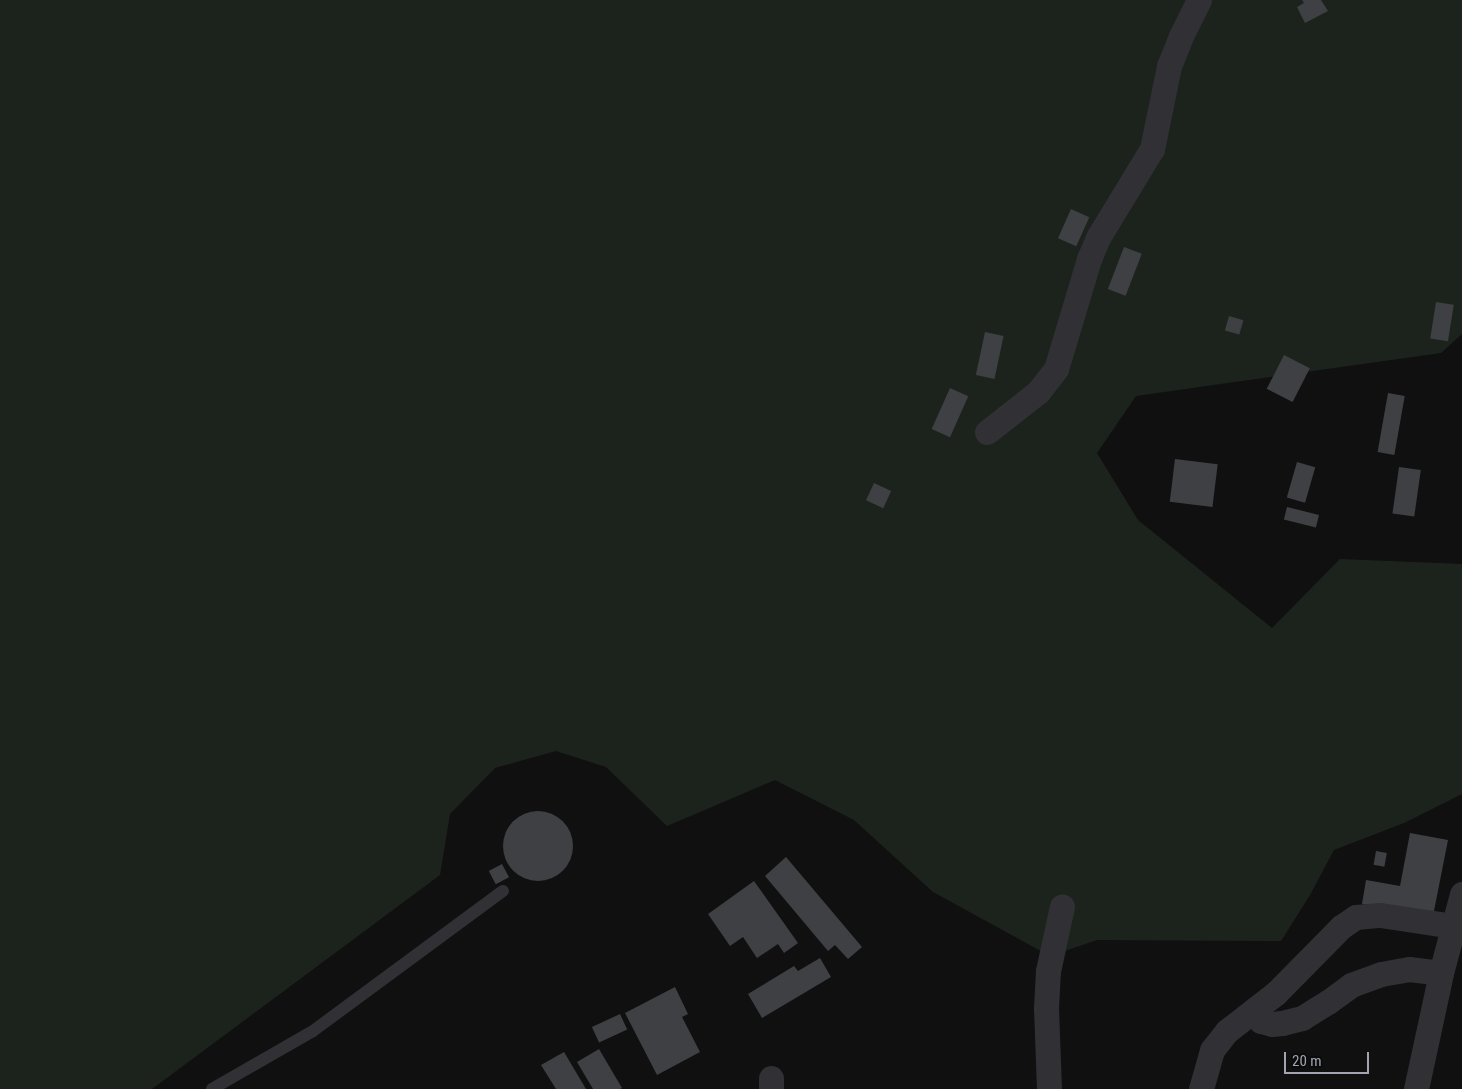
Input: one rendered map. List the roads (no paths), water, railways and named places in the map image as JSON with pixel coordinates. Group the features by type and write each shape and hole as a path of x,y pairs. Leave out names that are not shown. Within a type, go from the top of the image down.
{"street":[{"path":"987,432 1038,392 1056,369 1089,259 1099,236 1152,149 1157,133 1169,66 1199,0"},
{"path":"1416,1089 1441,972 1462,894"},
{"path":"1048,1089 1046,1008 1048,971 1062,906"},
{"path":"1201,1089 1212,1050 1227,1031 1276,993 1341,927 1356,918 1380,914 1454,926"},
{"path":"1254,1010 1265,1022 1282,1023 1302,1018 1328,1002 1350,985 1381,974 1409,969 1441,972"}],"lane":[{"path":"212,1089 313,1031 503,891"}]}
